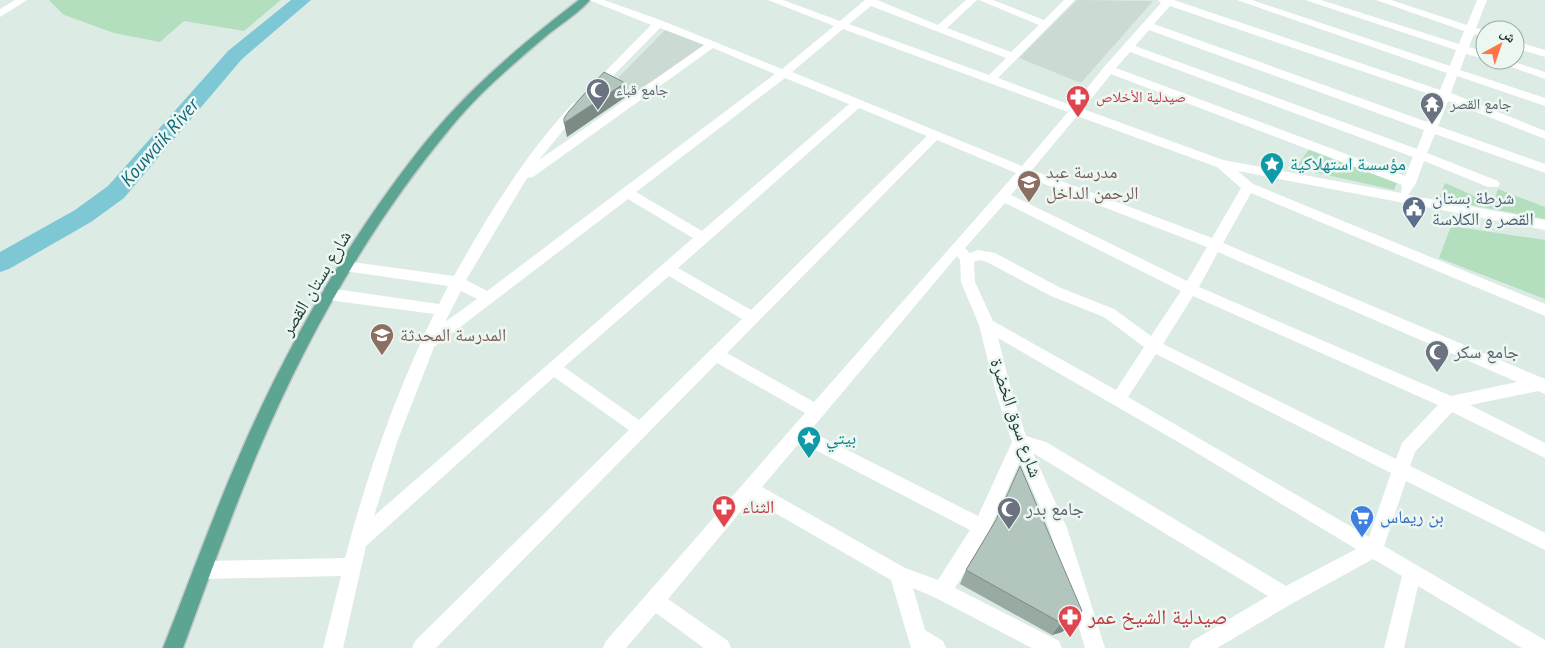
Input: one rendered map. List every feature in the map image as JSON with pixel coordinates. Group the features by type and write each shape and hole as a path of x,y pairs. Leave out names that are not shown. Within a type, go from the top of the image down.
{"main road":[{"name":"شارع بستان القصر","path":"173,648 260,426 301,342 345,266 434,140 490,80 534,40 585,0"}],"street":[{"path":"0,14 22,0"},
{"path":"594,0 659,23 1025,172 1215,245 1542,384"},
{"path":"773,0 1221,164 1545,225"},
{"path":"941,28 972,0"},
{"path":"984,0 1046,24"},
{"path":"991,80 1070,0"},
{"path":"1242,0 1545,102"},
{"path":"1310,0 1475,53"},
{"path":"1381,0 1475,30"},
{"path":"1404,199 1482,0"},
{"path":"428,344 784,73 843,26 870,1 1013,57"},
{"path":"613,648 816,411 963,253 1004,197 1166,1 1444,96 1545,134"},
{"path":"333,648 358,542 377,476 397,419 456,282 517,181 560,124 659,23"},
{"path":"1146,25 1545,169"},
{"path":"517,181 712,44"},
{"path":"1127,47 1420,155 1493,184"},
{"path":"1525,47 1545,54"},
{"path":"1108,69 1410,183"},
{"path":"1525,69 1545,76"},
{"path":"358,542 702,236 858,103"},
{"path":"422,648 935,135"},
{"path":"1221,164 1248,188 1545,310"},
{"path":"1118,400 1190,289 1248,188"},
{"path":"626,192 702,236"},
{"path":"1004,197 1190,289 1450,402 1545,451"},
{"path":"963,253 990,258 1056,292 1109,313 1153,346 1545,542"},
{"name":"شارع سوق الخضرة","path":"963,253 968,282 987,325 1004,393 1020,442 1058,528 1096,648"},
{"path":"345,266 456,282 490,298"},
{"path":"667,268 753,318"},
{"path":"328,294 443,310"},
{"path":"987,325 1374,549 1540,648"},
{"path":"717,355 816,411"},
{"path":"553,368 641,430"},
{"path":"1199,648 1286,596 1374,549 1408,448 1450,402 1542,384"},
{"path":"798,433 982,527"},
{"path":"942,592 982,527 1020,442 1040,447 1286,596"},
{"path":"750,489 899,574 942,592 1052,648"},
{"path":"203,570 353,567"},
{"path":"1394,648 1412,572"},
{"path":"899,574 919,642 936,648"},
{"path":"655,601 721,648"}],"shaded area":[{"path":"1077,0 1153,1 1081,83 1019,58"},
{"path":"667,28 707,44 635,95 612,84"}],"green space":[{"path":"49,0 281,0 244,31 184,21 160,42 114,33 64,15"},
{"path":"1309,149 1397,182 1394,190 1296,168"},
{"path":"1445,183 1481,199 1495,198 1498,189 1545,207 1545,219 1439,199"},
{"path":"1451,226 1545,240 1545,299 1439,258"}],"building":[{"path":"604,72 625,83 564,123 564,118 569,111"},
{"name":"جامع بدر","path":"1020,466 1082,611 1072,620 1061,623 966,570 996,520"}],"waterway":[{"name":"Kouwaik River","path":"0,263 83,216 116,192 235,55 302,0"}],"place":[{"name":"جامع قباء","path":"598,111"},
{"name":"صيدلية اﻷخلاص","path":"1078,118"},
{"name":"جامع القصر","path":"1432,125"},
{"name":"مؤسسة استهلاكية","path":"1272,185"},
{"name":"مدرسة عبد الرحمن الداخل","path":"1029,203"},
{"name":"شرطة بستان القصر و الكلاسة","path":"1414,229"},
{"name":"المدرسة المحدثة","path":"382,356"},
{"name":"جامع سكر","path":"1437,373"},
{"name":"بيتي","path":"809,459"},
{"name":"الثناء","path":"724,528"},
{"name":"جامع بدر","path":"1009,530"},
{"name":"بن ريماس","path":"1362,538"},
{"name":"صيدلية الشيخ عمر","path":"1070,638"}]}
